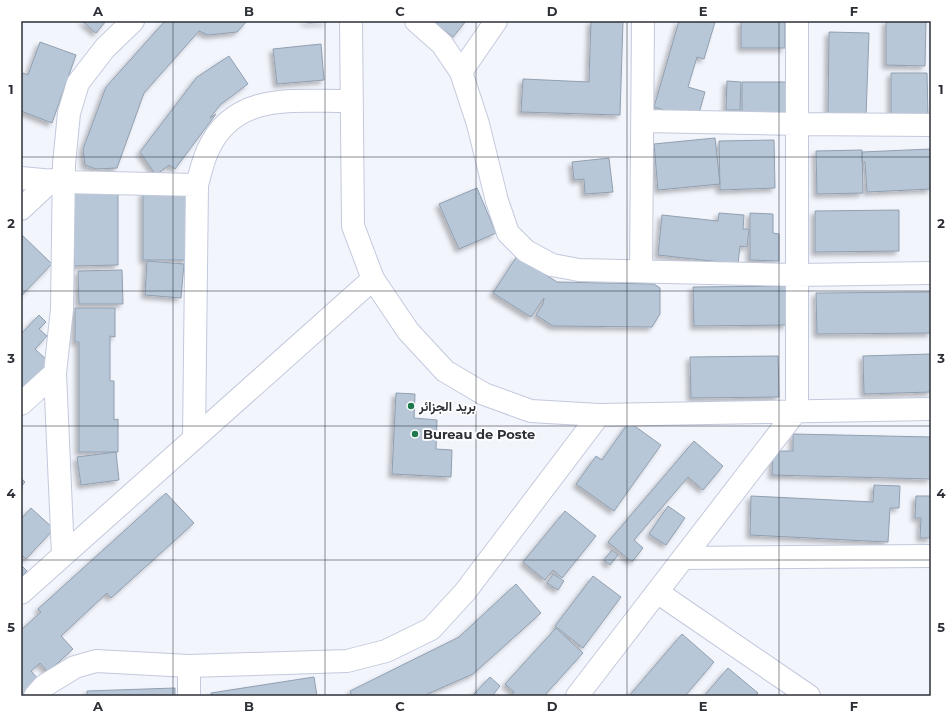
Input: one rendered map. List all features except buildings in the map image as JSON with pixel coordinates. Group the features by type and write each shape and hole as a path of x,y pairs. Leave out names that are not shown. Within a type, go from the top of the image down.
{"street":[{"path":"63,555 55,373 62,309 58,181 68,113 78,83 105,48 133,21"},
{"path":"351,21 353,226 373,279 408,331 445,371 484,394 531,411 598,415 797,410 931,409"},
{"path":"416,21 442,44 461,72 478,124 497,201 508,233 526,251 552,265 579,270 797,275 931,273"},
{"path":"640,271 643,21"},
{"path":"577,696 797,410 797,21"},
{"path":"461,72 495,22"},
{"path":"194,438 197,185 208,150 225,124 249,108 275,102 352,101"},
{"path":"642,121 931,125"},
{"path":"21,178 58,181 197,185"},
{"path":"21,209 58,181"},
{"path":"21,593 373,279"},
{"path":"21,404 55,373"},
{"path":"35,696 44,686 75,667 96,661 189,666 347,661 386,651 431,629 465,592 598,415"},
{"path":"683,558 931,556"},
{"path":"657,592 809,696"},
{"path":"189,666 189,696"}],"place":[{"name":"بريد الجزائر","path":"411,406"},
{"name":"Bureau de Poste","path":"415,434"}]}
